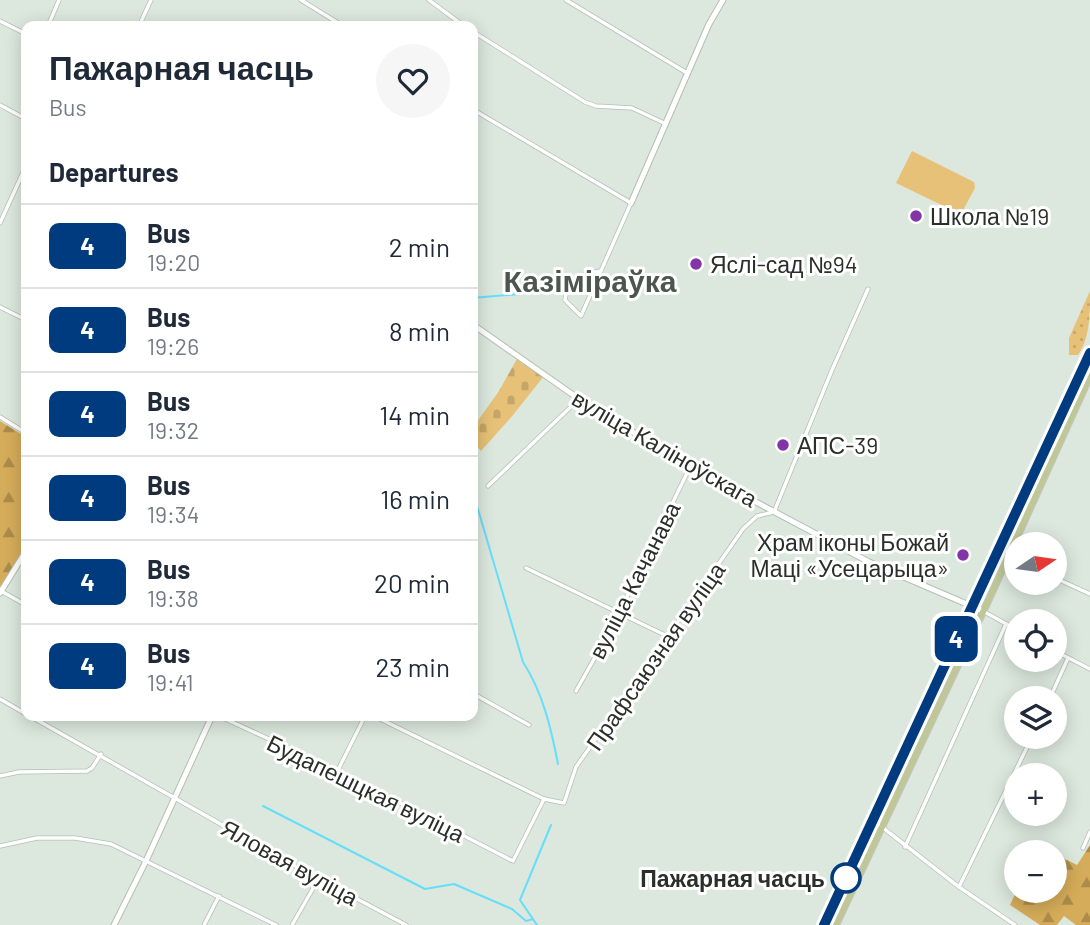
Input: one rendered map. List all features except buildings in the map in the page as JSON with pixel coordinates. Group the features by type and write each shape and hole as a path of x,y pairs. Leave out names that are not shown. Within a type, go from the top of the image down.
{"main road":[{"path":"631,203 709,24 723,0"},
{"name":"вуліца Каліноўскага","path":"478,328 579,400 690,467 869,562 983,611"},
{"path":"824,925 1090,353"},
{"path":"1019,532 1090,376"},
{"path":"1,592 21,559"},
{"path":"836,925 1004,564"},
{"path":"114,925 210,721"}],"street":[{"path":"50,21 59,0"},
{"path":"141,21 151,0"},
{"path":"301,0 335,21"},
{"path":"429,0 457,21"},
{"path":"566,0 688,73"},
{"path":"0,21 21,32"},
{"path":"478,35 586,102 596,106 632,108 666,124"},
{"path":"0,105 21,116"},
{"path":"478,112 631,203 601,271 581,316 565,300 570,282 574,278 601,271"},
{"path":"0,223 21,177"},
{"path":"774,512 868,289"},
{"path":"0,307 21,318"},
{"path":"488,486 579,400"},
{"path":"0,417 21,430"},
{"name":"вуліца Качанава","path":"576,691 690,467"},
{"name":"Прафсаюзная вуліца","path":"544,799 564,803 576,767 743,529 757,516 774,512"},
{"path":"526,568 669,637"},
{"path":"1068,584 1090,594"},
{"path":"1,592 21,602"},
{"name":"вуліца Каліноўскага","path":"983,611 1004,623"},
{"path":"905,847 1004,628"},
{"path":"1055,686 1068,658 1090,669"},
{"path":"478,696 529,724"},
{"name":"Яловая вуліца","path":"0,699 21,711"},
{"name":"Яловая вуліца","path":"39,721 406,925"},
{"name":"Будапешцкая вуліца","path":"230,721 338,771 513,861 544,799"},
{"path":"338,771 363,721"},
{"path":"384,721 544,799"},
{"path":"959,887 1026,749"},
{"path":"0,776 19,772 87,771 101,754"},
{"path":"873,820 959,887 1015,925"},
{"path":"1083,848 1090,832"},
{"path":"0,846 37,838 75,838 111,844 276,925"},
{"path":"292,925 318,878"},
{"path":"204,925 219,896"}],"green space":[{"path":"912,151 974,182 975,188 962,212 956,212 896,183"},
{"path":"1090,291 1085,341 1078,355 1069,355 1069,338"},
{"path":"518,357 544,376 481,451 478,448 478,421"},
{"path":"0,421 21,434 21,554 0,588"},
{"path":"1090,845 1090,925 1076,925 1064,916 1057,925 1040,925 1010,905 1067,903 1067,860 1077,865"}],"waterway":[{"path":"478,297 553,291"},
{"path":"478,509 523,662 545,711 558,764"},
{"path":"263,806 425,889 454,884 512,909 526,921 533,919"},
{"path":"537,925 520,900 551,825"}],"bus line":[{"name":"4","path":"824,925 1090,353"}],"place":[{"name":"Школа №19","path":"916,216"},
{"name":"Яслі-сад №94","path":"696,264"},
{"name":"АПС-39","path":"783,445"},
{"name":"Храм іконы Божай Маці «Усецарыца»","path":"963,555"},
{"name":"Пажарная часць","path":"846,878"}],"district":[{"name":"Казіміраўка","path":"590,280"}]}
